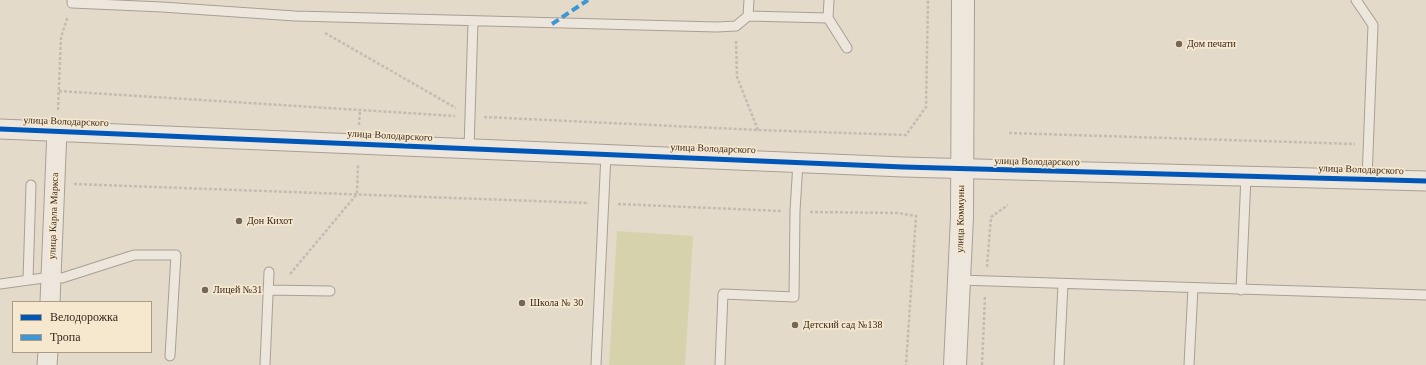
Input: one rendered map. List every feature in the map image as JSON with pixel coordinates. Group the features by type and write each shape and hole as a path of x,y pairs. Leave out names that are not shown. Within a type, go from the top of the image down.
{"street":[{"name":"улица Коммуны","path":"955,365 962,217 963,0"},
{"name":"улица Володарского","path":"0,128 962,169 1426,181"},
{"name":"улица Карла Маркса","path":"50,301 57,130"},
{"path":"47,365 48,353"}],"lane":[{"path":"748,16 749,0"},
{"path":"829,0 828,18 847,48"},
{"path":"1356,0 1373,25 1367,179"},
{"path":"72,2 162,3 295,16 473,22 736,26 748,16 828,18"},
{"path":"469,148 473,22"},
{"path":"596,365 606,154"},
{"path":"720,365 723,294 794,297 795,211 798,162"},
{"path":"1240,290 1246,176"},
{"path":"28,280 31,185"},
{"path":"0,284 51,277 62,278 134,255 176,255 170,356"},
{"path":"265,365 272,290 269,272"},
{"path":"959,280 1426,296"},
{"path":"1059,365 1063,284"},
{"path":"1189,365 1193,288"},
{"path":"272,290 330,291"}],"path":[{"path":"906,135 926,107 928,0"},
{"path":"57,130 61,37 72,2"},
{"path":"295,16 470,117"},
{"path":"736,26 737,77 758,130"},
{"path":"272,290 357,194 360,110"},
{"path":"1009,133 1369,144"},
{"path":"55,184 795,211 898,213 916,216 906,365"}],"shaded area":[{"path":"617,231 693,236 685,365 609,365"}],"marked path":[{"path":"552,24 588,0"}],"cycle path":[{"path":"0,129 903,167 1426,181"}],"place":[{"name":"Дом печати","path":"1179,44"},
{"name":"Дон Кихот","path":"239,221"},
{"name":"Лицей №31","path":"205,290"},
{"name":"Школа № 30","path":"522,303"},
{"name":"Детский сад №138","path":"795,325"}]}
